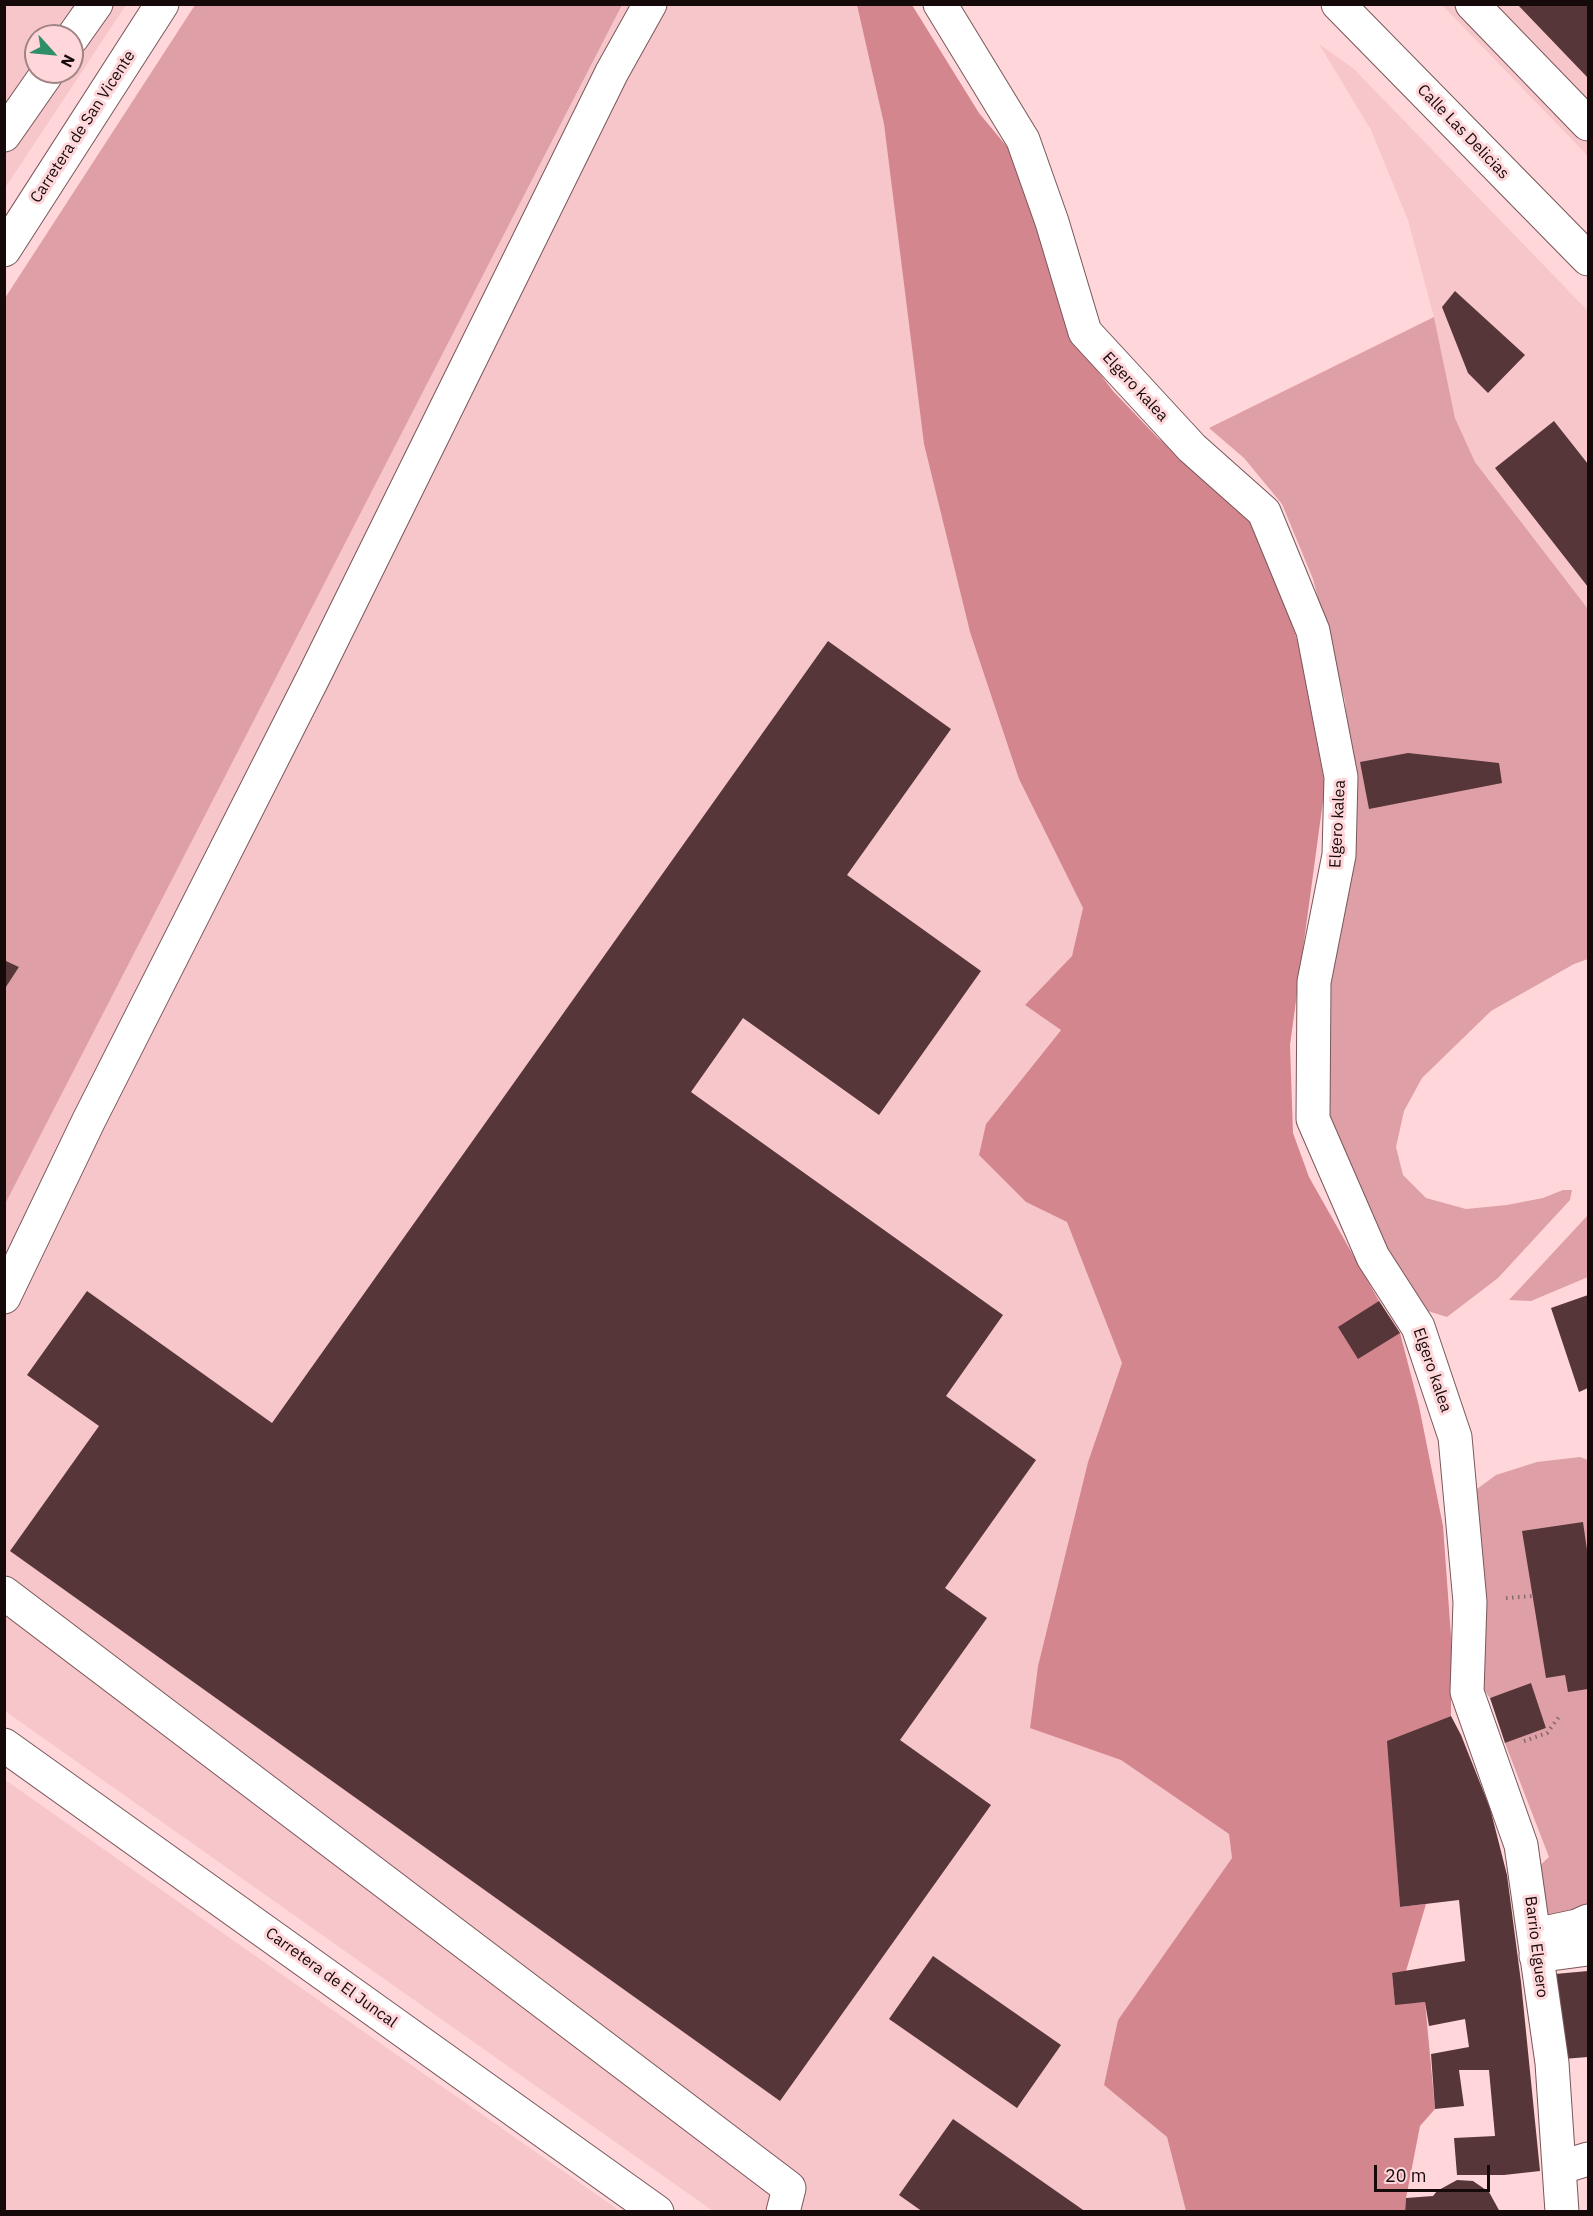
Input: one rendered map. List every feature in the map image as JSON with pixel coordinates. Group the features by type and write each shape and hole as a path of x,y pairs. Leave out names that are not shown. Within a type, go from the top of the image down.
{"street":[{"path":"82,24 96,4"},
{"name":"Carretera de San Vicente","path":"4,250 162,4"},
{"path":"4,1297 89,1120 309,687 607,82 650,4"},
{"name":"Elgero kalea","path":"940,4 1023,140 1052,222 1085,332 1192,448 1264,512 1313,631 1341,777 1339,855 1314,982 1313,1119 1373,1257 1418,1327 1455,1437 1470,1602 1467,1692"},
{"name":"Calle Las Delicias","path":"1338,4 1588,259"},
{"path":"1472,4 1588,124"},
{"path":"4,135 40,84"},
{"path":"4,1593 789,2188 783,2211"},
{"name":"Barrio Elguero","path":"1467,1692 1521,1845 1552,2063 1574,2163 1562,2211"},
{"name":"Carretera de El Juncal","path":"4,1745 657,2211"},
{"path":"1535,1946 1588,1921"},
{"path":"1535,1946 1588,1949"}],"path":[{"path":"1489,1754 1547,1733 1561,1714"}],"shaded area":[{"path":"5,5 126,5 84,69 84,24 24,24 24,84 74,84 5,188"},
{"path":"195,5 622,5 5,1204 5,988 19,967 4,960 5,298"},
{"path":"622,5 857,5 884,124 924,444 970,632 1019,779 1083,908 1072,956 1025,1005 1061,1029 986,1124 1026,1202 1067,1222 1122,1363 1088,1462 1038,1666 1030,1727 1121,1760 1229,1834 1232,1858 1118,2020 1104,2085 1167,2137 1186,2211 713,2211 5,1711 4,1204"},
{"path":"857,5 912,5 979,113 1013,154 1077,344 1113,391 1158,438 1234,501 1255,527 1271,558 1300,649 1325,786 1290,1045 1293,1133 1309,1177 1379,1301 1400,1333 1419,1406 1443,1526 1451,1636 1451,1716 1388,1741 1400,1907 1426,1904 1406,1971 1392,1974 1395,2004 1425,2002 1435,2109 1420,2126 1405,2211 1186,2211 1167,2137 1104,2085 1118,2020 1232,1858 1229,1834 1121,1760 1030,1728 1038,1666 1088,1462 1122,1363 1067,1222 1026,1202 979,1155 986,1124 1061,1030 1025,1005 1072,956 1083,908 1019,779 970,632 924,444 884,124"},
{"path":"1442,5 1588,5 1588,156"},
{"path":"1319,44 1354,69 1588,311 1588,609 1475,462 1455,418 1434,317 1408,220 1371,130"},
{"path":"1434,317 1455,418 1475,462 1588,609 1588,959 1574,964 1491,1011 1422,1078 1404,1111 1396,1147 1403,1175 1426,1198 1466,1209 1507,1205 1543,1198 1563,1190 1572,1190 1570,1200 1498,1278 1447,1317 1421,1309 1398,1275 1337,1139 1326,1102 1328,997 1350,758 1345,701 1313,579 1282,504 1244,458 1209,428"},
{"path":"1588,1215 1588,1277 1531,1301 1509,1300"},
{"path":"1580,1457 1588,1460 1588,1904 1548,1924 1536,1869 1549,1857 1505,1743 1546,1728 1531,1684 1490,1698 1479,1683 1475,1511 1477,1489 1496,1475 1537,1462"},
{"path":"4,1779 234,1941 620,2211 5,2211"}],"building":[{"path":"1517,4 1588,4 1588,78"},
{"path":"1455,291 1525,355 1488,393 1468,373 1442,307"},
{"path":"1554,421 1588,464 1588,587 1495,468"},
{"path":"828,641 951,729 847,875 981,971 879,1115 743,1018 691,1092 1003,1315 946,1396 1036,1460 945,1588 987,1618 900,1740 991,1805 780,2101 10,1551 99,1426 27,1375 87,1291 272,1423"},
{"path":"1408,753 1499,763 1502,783 1369,809 1360,762"},
{"path":"4,960 19,967 4,990"},
{"path":"1588,1295 1588,1388 1579,1392 1551,1308"},
{"path":"1379,1301 1400,1333 1358,1359 1338,1327"},
{"path":"1583,1522 1588,1557 1588,1689 1568,1692 1565,1675 1546,1678 1522,1531"},
{"path":"1531,1683 1546,1728 1505,1743 1490,1698"},
{"path":"1451,1716 1490,1808 1507,1875 1521,1982 1540,2171 1504,2175 1457,2175 1454,2138 1495,2136 1489,2070 1459,2070 1464,2106 1435,2109 1431,2054 1469,2047 1465,2019 1429,2026 1425,2002 1395,2005 1392,1973 1465,1961 1459,1900 1400,1907 1387,1741"},
{"path":"933,1956 1061,2045 1017,2108 889,2019"},
{"path":"1588,1971 1588,2057 1563,2059 1555,1974"},
{"path":"953,2119 1086,2212 923,2212 899,2195"},
{"path":"1457,2180 1473,2181 1489,2192 1500,2212 1405,2212 1406,2198 1433,2196 1437,2191"}]}
